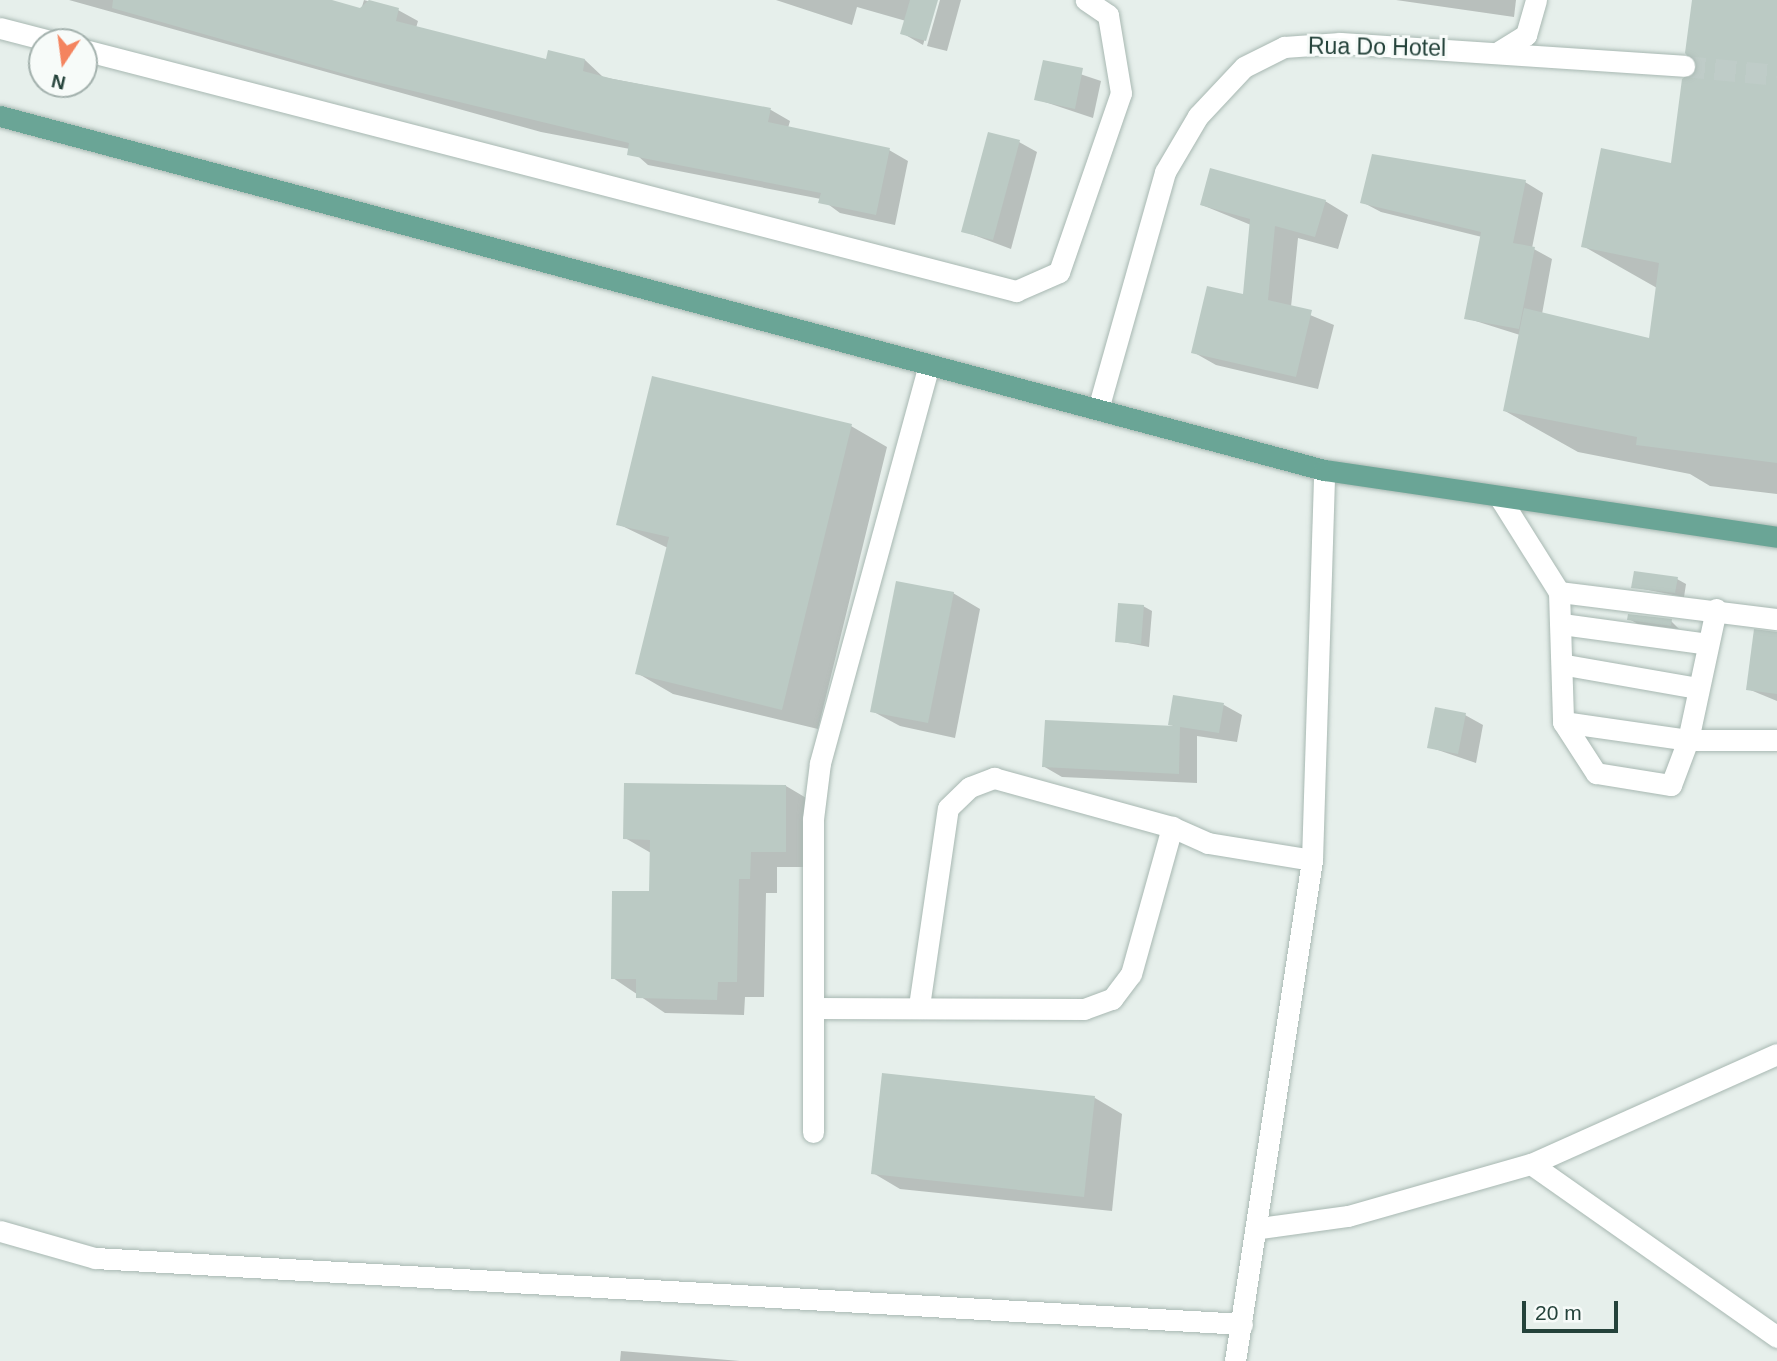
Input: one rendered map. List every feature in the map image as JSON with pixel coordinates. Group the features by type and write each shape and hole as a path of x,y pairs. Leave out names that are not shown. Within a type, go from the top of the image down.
{"main road":[{"path":"1,119 1324,470 1777,537"}],"street":[{"path":"98,54 1016,291 1059,272 1121,93 1108,15 1086,0"},
{"path":"1500,51 1526,35 1536,0"},
{"path":"0,28 28,35"},
{"name":"Rua Do Hotel","path":"1098,409 1165,172 1198,116 1244,67 1284,47 1340,43 1500,51 1684,66"},
{"path":"813,1132 813,820 820,763 929,365"},
{"path":"1235,1361 1260,1228 1312,860 1324,470"},
{"path":"1500,498 1559,592 1566,665 1563,722 1596,773 1671,785 1688,740 1716,609"},
{"path":"1559,592 1777,618"},
{"path":"1562,624 1708,644"},
{"path":"1566,665 1698,688"},
{"path":"1563,722 1688,740 1777,740"},
{"path":"919,1006 948,808 970,787 994,778 1172,827 1208,843 1312,860"},
{"path":"813,1008 919,1006 1084,1009 1112,999 1131,974 1172,827"},
{"path":"1260,1228 1348,1216 1531,1164 1777,1054"},
{"path":"1531,1164 1777,1337"},
{"path":"0,1231 95,1258 1242,1324"}],"building":[{"path":"113,0 332,0 360,8 369,0 399,8 396,21 546,59 548,50 585,59 583,71 613,79 771,108 768,122 890,148 876,215 818,203 821,193 627,155 629,143 355,77 112,8"},
{"path":"910,0 938,0 926,41 900,34"},
{"path":"1692,0 1777,0 1777,463 1636,445 1637,437 1503,411 1524,308 1649,338 1659,263 1581,247 1601,148 1671,163 1682,79 1697,68 1685,53"},
{"path":"1043,60 1083,68 1075,109 1034,100"},
{"path":"988,132 1020,140 993,240 961,232"},
{"path":"1372,154 1526,180 1513,243 1535,247 1519,329 1464,319 1481,232 1360,203"},
{"path":"1210,168 1326,200 1315,237 1275,226 1268,300 1312,310 1296,377 1191,353 1207,286 1243,294 1250,219 1200,205"},
{"path":"652,376 852,424 782,710 635,674 669,537 616,525"},
{"path":"1634,571 1678,577 1675,593 1631,588"},
{"path":"896,581 954,592 928,723 870,712"},
{"path":"1118,603 1144,605 1141,644 1115,642"},
{"path":"1628,614 1672,619 1671,626 1627,620"},
{"path":"1754,629 1777,632 1777,694 1746,690"},
{"path":"1173,695 1224,703 1219,733 1180,727 1179,774 1042,767 1045,720 1175,726 1168,725"},
{"path":"1435,707 1466,713 1458,754 1427,748"},
{"path":"624,783 786,785 786,852 751,852 750,879 739,879 737,982 718,982 717,1000 636,998 636,979 611,979 612,891 649,891 650,840 623,839"},
{"path":"882,1073 1095,1096 1084,1197 871,1174"}],"tunnel":[{"path":"1684,66 1777,75"}]}
